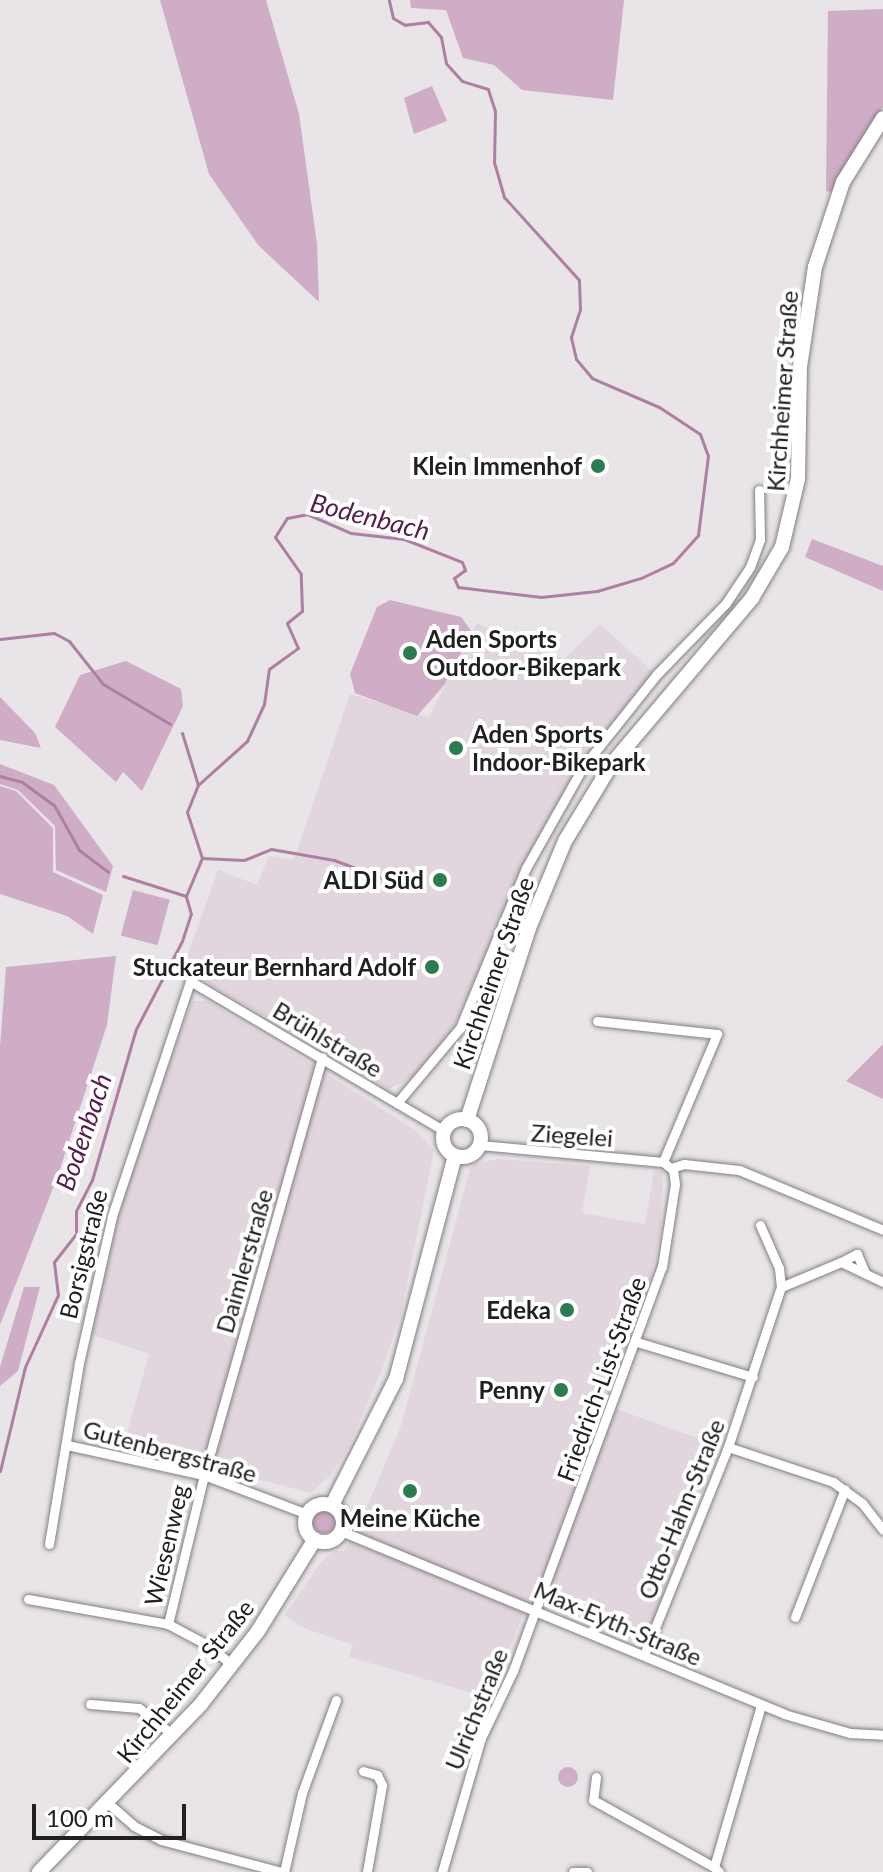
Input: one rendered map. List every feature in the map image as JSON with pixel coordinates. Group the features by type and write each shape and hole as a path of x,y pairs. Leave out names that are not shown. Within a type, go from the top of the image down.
{"main road":[{"name":"Kirchheimer Straße","path":"467,1120 529,928 565,841 611,765 752,598 782,547 798,479 800,367 815,267 843,182 883,118"},
{"path":"456,1120 467,1120 478,1128 480,1145 471,1155 455,1156 445,1146 445,1131 456,1120"},
{"path":"332,1505 396,1379 455,1156"},
{"path":"317,1504 332,1505 341,1513 341,1531 327,1542 315,1539 305,1526 307,1514 317,1504"},
{"name":"Kirchheimer Straße","path":"39,1872 109,1804 232,1665 315,1539"}],"street":[{"path":"397,1103 460,1028 526,868 583,767 657,674 726,603 750,567 760,540 759,490"},
{"name":"Brühlstraße","path":"190,981 445,1131"},
{"name":"Borsigstraße","path":"49,1544 91,1302 115,1203 190,981"},
{"path":"597,1021 717,1034 667,1165"},
{"name":"Daimlerstraße","path":"204,1475 322,1057"},
{"name":"Ziegelei","path":"480,1145 739,1170 883,1230"},
{"name":"Friedrich-List-Straße","path":"537,1609 637,1342 668,1241 675,1184 667,1165"},
{"path":"760,1225 779,1268 781,1287 841,1262 883,1282"},
{"name":"Otto-Hahn-Straße","path":"644,1655 728,1447 753,1377 757,1347 781,1287"},
{"path":"637,1342 753,1377"},
{"name":"Gutenbergstraße","path":"67,1445 204,1475 307,1514"},
{"path":"728,1447 808,1471 845,1489 883,1530"},
{"name":"Wiesenweg","path":"168,1624 204,1475"},
{"path":"795,1617 845,1489"},
{"name":"Max-Eyth-Straße","path":"341,1531 372,1548 537,1609 761,1705 813,1724 883,1735"},
{"path":"28,1599 168,1624 232,1665"},
{"name":"Ulrichstraße","path":"442,1872 481,1738 537,1609"},
{"path":"109,1804 134,1826 161,1840 283,1872 302,1793 336,1700"},
{"path":"90,1704 139,1708 173,1735"},
{"path":"596,1777 593,1800 716,1869 761,1705"},
{"path":"363,1771 377,1775 382,1785 367,1872"},
{"path":"573,1872 587,1872"}],"shaded area":[{"path":"160,0 266,0 299,114 317,244 319,302 258,245 209,174"},
{"path":"410,0 624,0 613,100 522,90 494,65 463,58 446,10 411,8"},
{"path":"883,9 883,107 831,192 826,191 828,11"},
{"path":"432,86 447,121 414,134 404,98"},
{"path":"812,539 883,566 883,591 805,557"},
{"name":"Aden Sports Outdoor-Bikepark","path":"390,600 461,617 472,632 445,684 417,716 355,693 350,674 377,607"},
{"path":"477,623 564,659 600,624 653,672 576,772 550,816 445,1045 418,1075 389,1089 183,968 218,870 257,885 269,856 294,860 350,694 429,717"},
{"path":"126,661 181,689 183,706 142,791 123,772 116,782 55,727 80,675"},
{"path":"0,697 35,733 41,748 0,740"},
{"path":"0,764 54,785 113,866 106,892 56,870 55,826 18,790 0,784"},
{"path":"0,786 16,791 53,828 53,872 103,895 93,934 67,916 0,894"},
{"path":"133,890 170,900 158,945 121,935"},
{"path":"116,956 107,1025 58,1175 0,1325 0,1047 6,967"},
{"path":"192,1001 207,1001 306,1061 415,1130 434,1150 401,1314 382,1369 348,1448 332,1474 311,1493 124,1444 149,1354 91,1334 125,1188"},
{"path":"883,1044 883,1099 846,1081"},
{"path":"498,1159 590,1166 582,1213 645,1224 654,1171 663,1172 661,1228 649,1285 605,1405 720,1446 644,1645 529,1599 490,1698 349,1657 353,1645 304,1628 285,1615 321,1562 335,1551 344,1551 360,1523 401,1426 470,1169 474,1164"},
{"path":"24,1287 40,1287 18,1371 0,1386 0,1367"},
{"path":"324,1511 332,1514 335,1522 332,1530 324,1533 316,1530 313,1522 316,1514"},
{"path":"564,1767 572,1767 578,1777 572,1787 564,1787 558,1781 558,1773"}],"waterway":[{"name":"Bodenbach","path":"0,1471 25,1367 58,1295 54,1262 76,1234 76,1211 92,1180 136,1029 182,941 191,914 186,896 202,858 187,812 198,785 247,741 264,704 269,669 298,648 287,623 302,611 301,574 275,537 287,518 307,514 351,533 404,539 462,562 465,570 454,578 458,587 541,597 597,591 641,578 673,563 698,535 708,456 700,434 659,407 592,378 576,359 571,337 580,310 579,280 504,197 494,163 495,111 488,89 462,81 446,63 441,37 428,22 405,25 393,18 389,0"},
{"path":"0,639 54,633 69,641 103,684 170,724"},
{"path":"182,733 198,785"},
{"path":"0,776 22,782 54,805 79,850 108,872"},
{"path":"202,858 244,860 271,849 334,860 417,891"},
{"path":"123,876 186,896"}],"place":[{"name":"Klein Immenhof","path":"598,466"},
{"name":"Aden Sports Outdoor-Bikepark","path":"410,653"},
{"name":"Aden Sports Indoor-Bikepark","path":"456,748"},
{"name":"ALDI Süd","path":"440,880"},
{"name":"Stuckateur Bernhard Adolf","path":"432,967"},
{"name":"Edeka","path":"567,1310"},
{"name":"Penny","path":"561,1390"},
{"name":"Meine Küche","path":"410,1491"}]}
